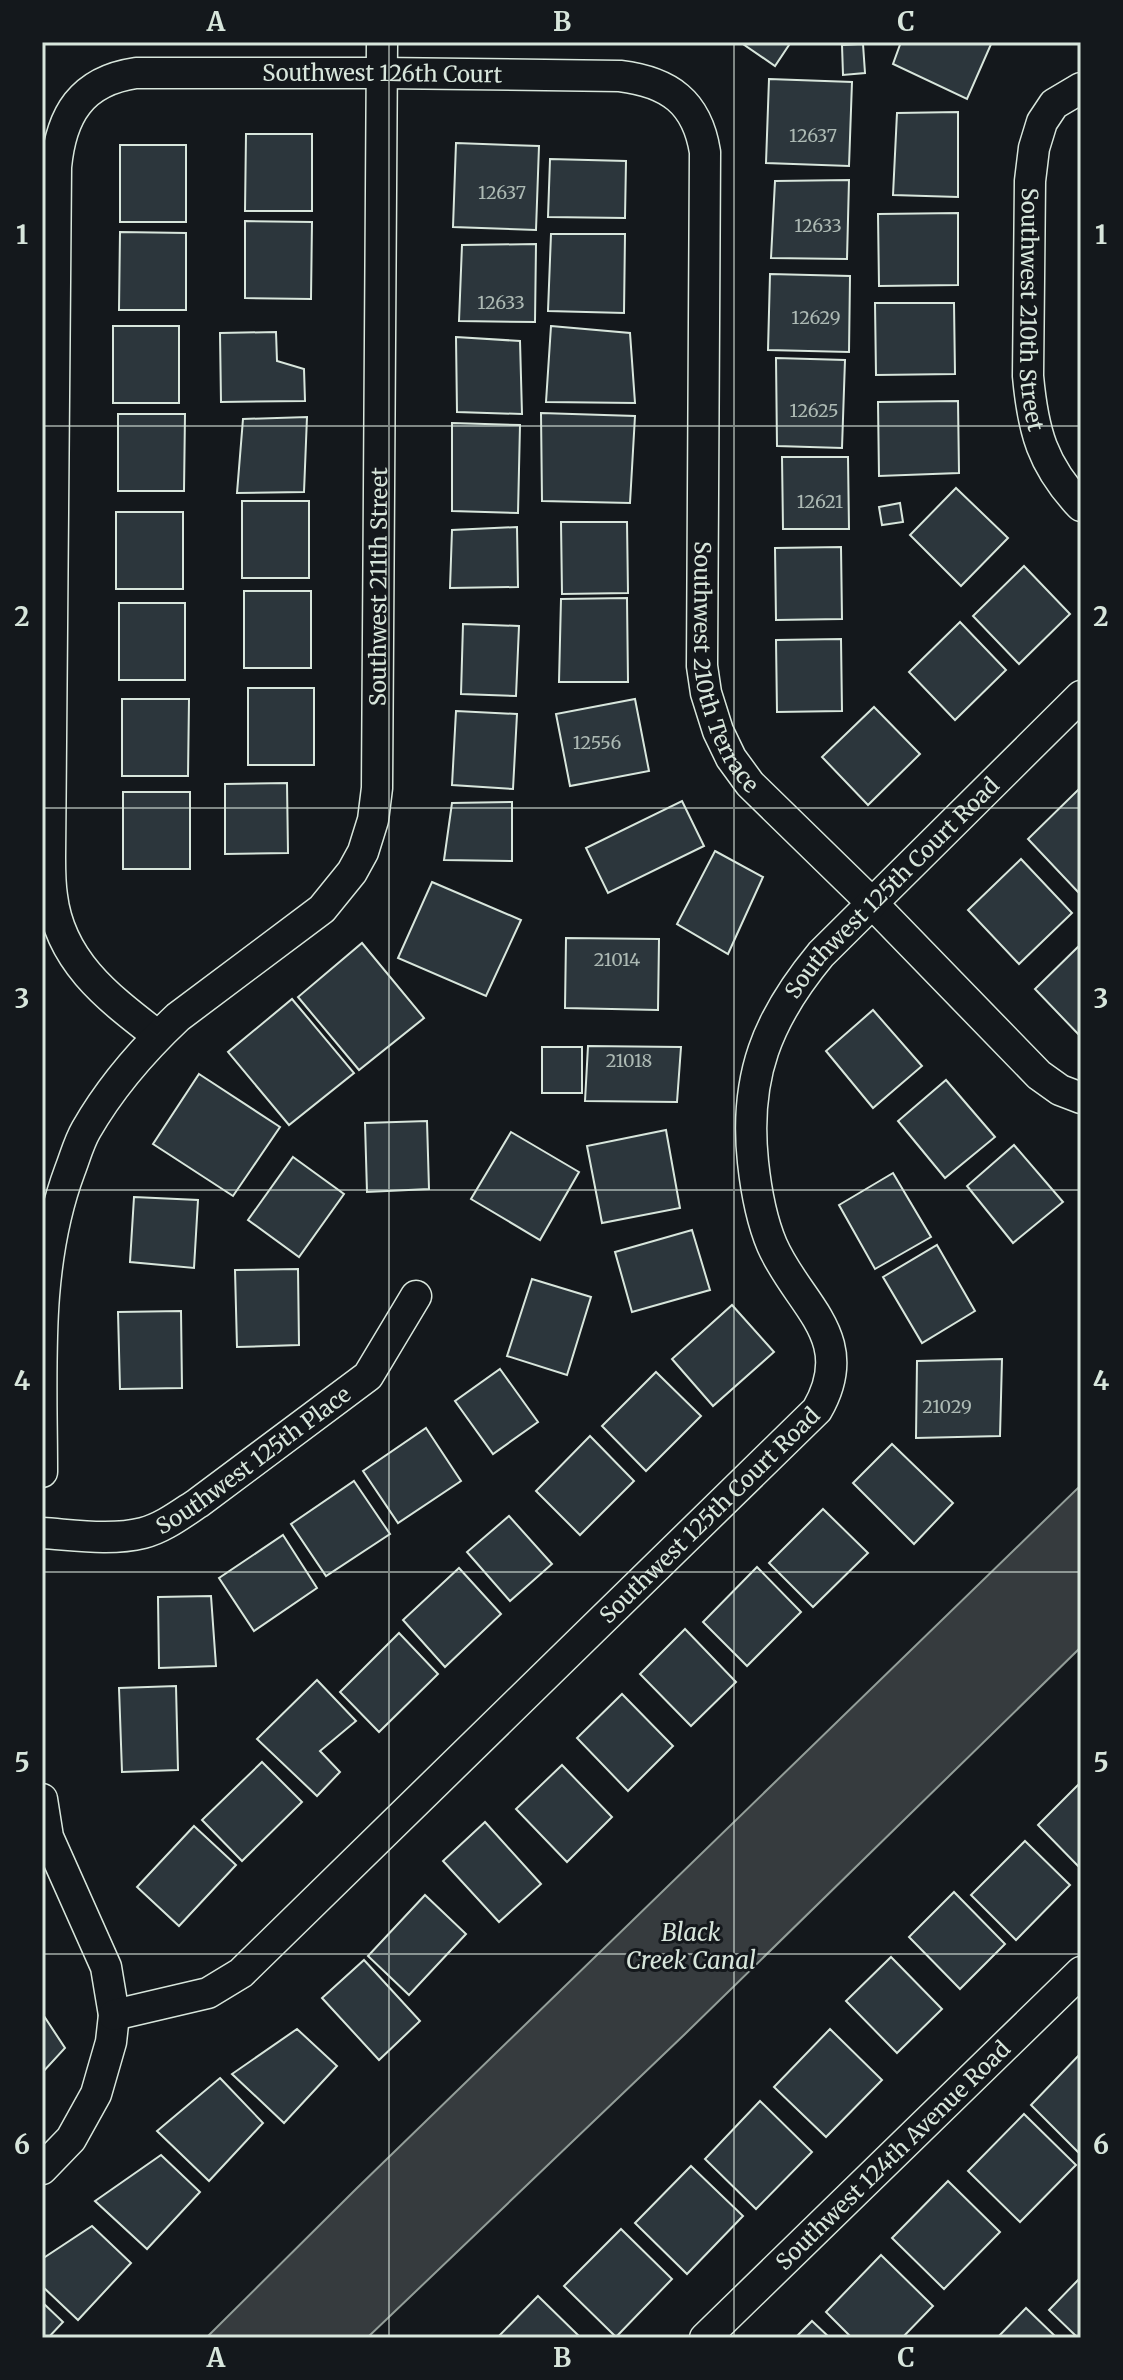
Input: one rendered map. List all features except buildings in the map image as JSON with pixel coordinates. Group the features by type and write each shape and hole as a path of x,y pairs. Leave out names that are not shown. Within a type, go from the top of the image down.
{"street":[{"name":"Southwest 211th Street","path":"42,1472 43,1308 55,1216 85,1131 123,1076 178,1017 322,909 352,872 363,852 373,820 377,772 382,42"},
{"name":"Southwest 126th Court","path":"158,1036 94,983 80,966 63,935 52,898 56,167 58,146 73,109 85,93 116,76 136,73 620,76 656,83 678,96"},
{"name":"Southwest 210th Street","path":"1081,88 1054,104 1042,122 1034,148 1030,181 1028,376 1038,442 1051,469 1081,506"},
{"name":"Southwest 210th Terrace","path":"678,96 697,122 705,152 702,666 706,693 718,731 731,758 750,784 871,902 1039,1075 1060,1090 1081,1098"},
{"name":"Southwest 125th Court Road","path":"114,2015 208,1993 241,1973 817,1410 826,1394 832,1359 822,1323 773,1247 755,1181 750,1139 752,1101 757,1068 768,1037 799,980 821,954 1081,696"},
{"name":"Southwest 125th Place","path":"42,1533 125,1536 145,1533 185,1512 368,1376 416,1296"},
{"path":"42,1799 48,1837 106,1967 114,2015 111,2042 96,2094 71,2139 42,2169"},
{"name":"Southwest 124th Avenue Road","path":"705,2338 1081,1972"}],"water":[{"name":"Black Creek Canal","path":"1081,1485 1081,1647 685,2034 367,2338 206,2338 356,2189"}]}
